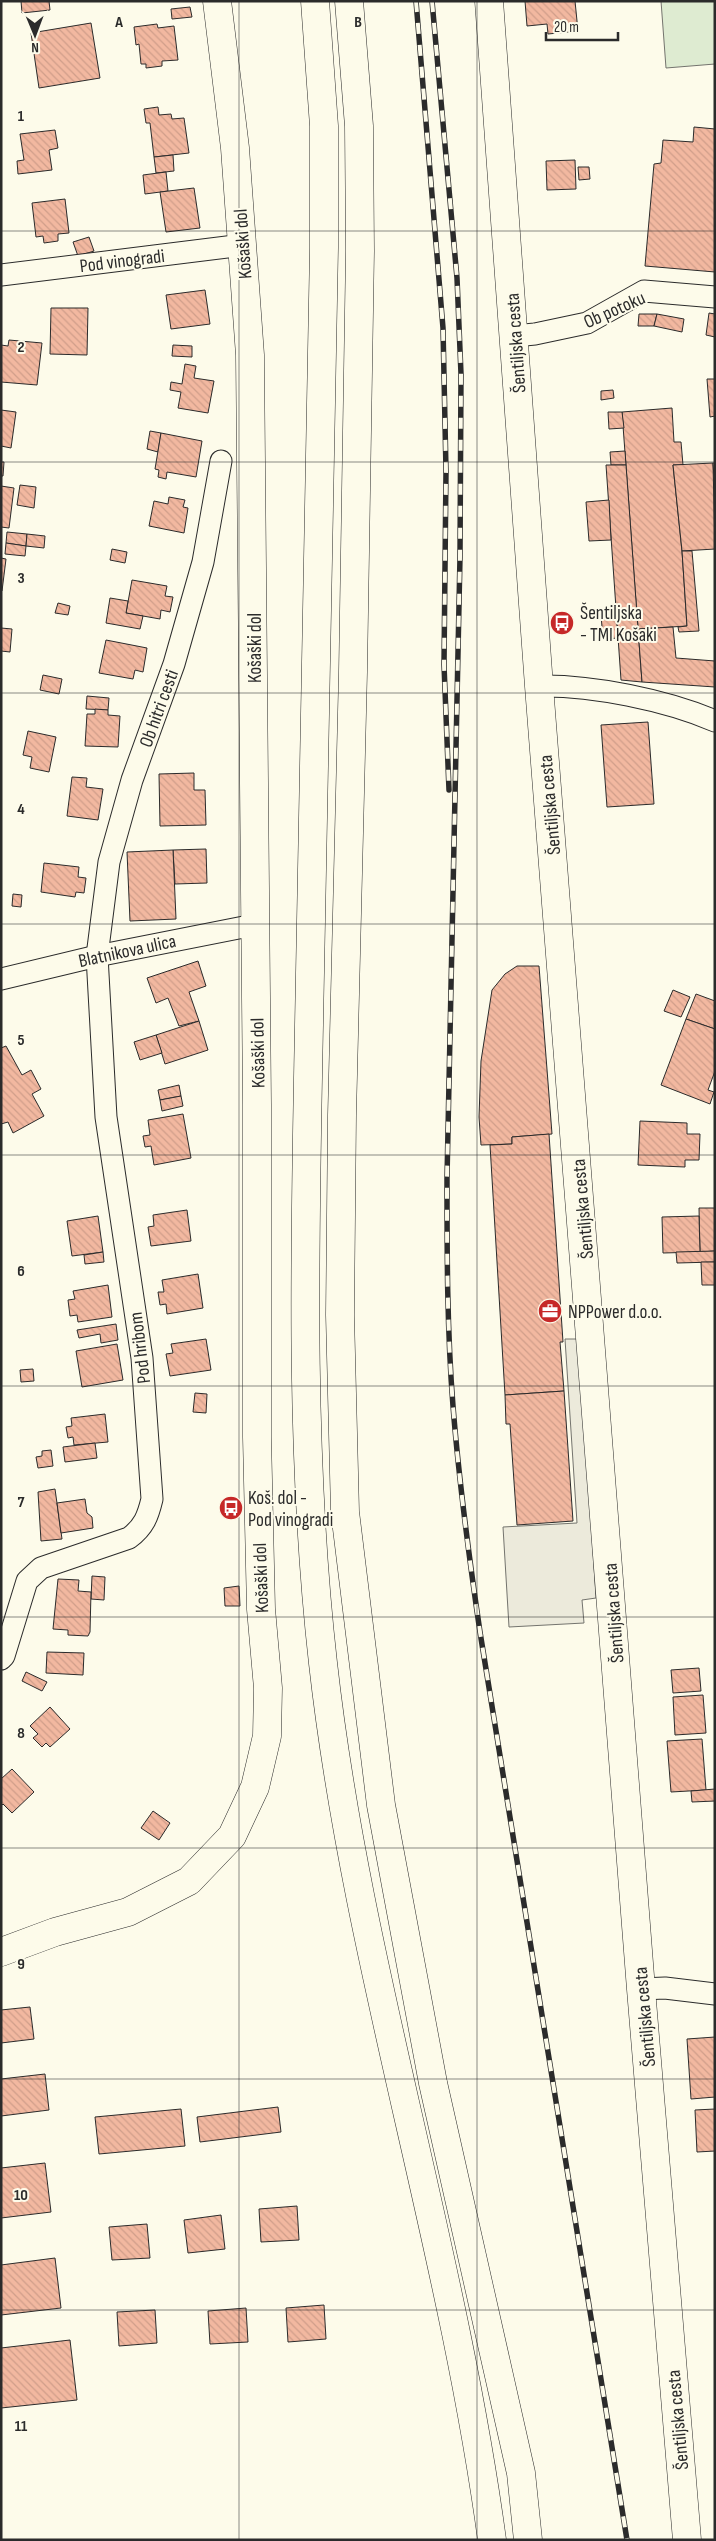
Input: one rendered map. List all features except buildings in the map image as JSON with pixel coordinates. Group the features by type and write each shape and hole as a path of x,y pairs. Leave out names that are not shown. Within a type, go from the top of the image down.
{"main road":[{"name":"Košaški dol","path":"1,1952 55,1932 128,1912 189,1881 232,1836 256,1787 267,1736 268,1688 261,1608 257,1447 257,1104 254,925 255,657 250,356 235,148 217,1"},
{"path":"315,1 324,126 324,248 304,1314 310,1510 323,1663 344,1821 387,2029 472,2412 492,2540"},
{"path":"350,1 359,126 360,251 353,672 342,1115 340,1315 345,1512 381,1804 433,2083 521,2473 528,2540"},
{"name":"Šentiljska cesta","path":"489,1 539,686 641,1989 687,2540"}],"street":[{"name":"Pod vinogradi","path":"1,275 243,244"},
{"name":"Ob potoku","path":"514,336 535,334 587,323 644,291 715,297"},
{"name":"Ob hitri cesti","path":"97,956 109,862 132,780 174,664 203,562 221,461"},
{"path":"539,686 568,686 652,701 715,721"},
{"name":"Blatnikova ulica","path":"1,979 97,956 254,925"},
{"name":"Pod hribom","path":"1,1659 4,1656 27,1581 32,1574 41,1568 130,1538 141,1529 149,1513 152,1499 142,1358 106,1116 97,956"},
{"path":"641,1989 665,1988 715,1994"}],"green space":[{"path":"661,1 715,1 715,64 666,68"}],"shaded area":[{"path":"565,1339 580,1339 596,1598 582,1600 584,1623 509,1627 503,1527 577,1523"}],"railway":[{"path":"416,1 443,328 446,471 444,665 449,790"},
{"path":"432,1 457,278 461,374 460,557 447,1178 448,1320 453,1406 458,1463 480,1632 627,2540"}],"place":[{"name":"Šentiljska - TMI Košaki","path":"562,623"},
{"name":"NPPower d.o.o.","path":"550,1311"},
{"name":"Koš. dol - Pod vinogradi","path":"231,1508"}]}
